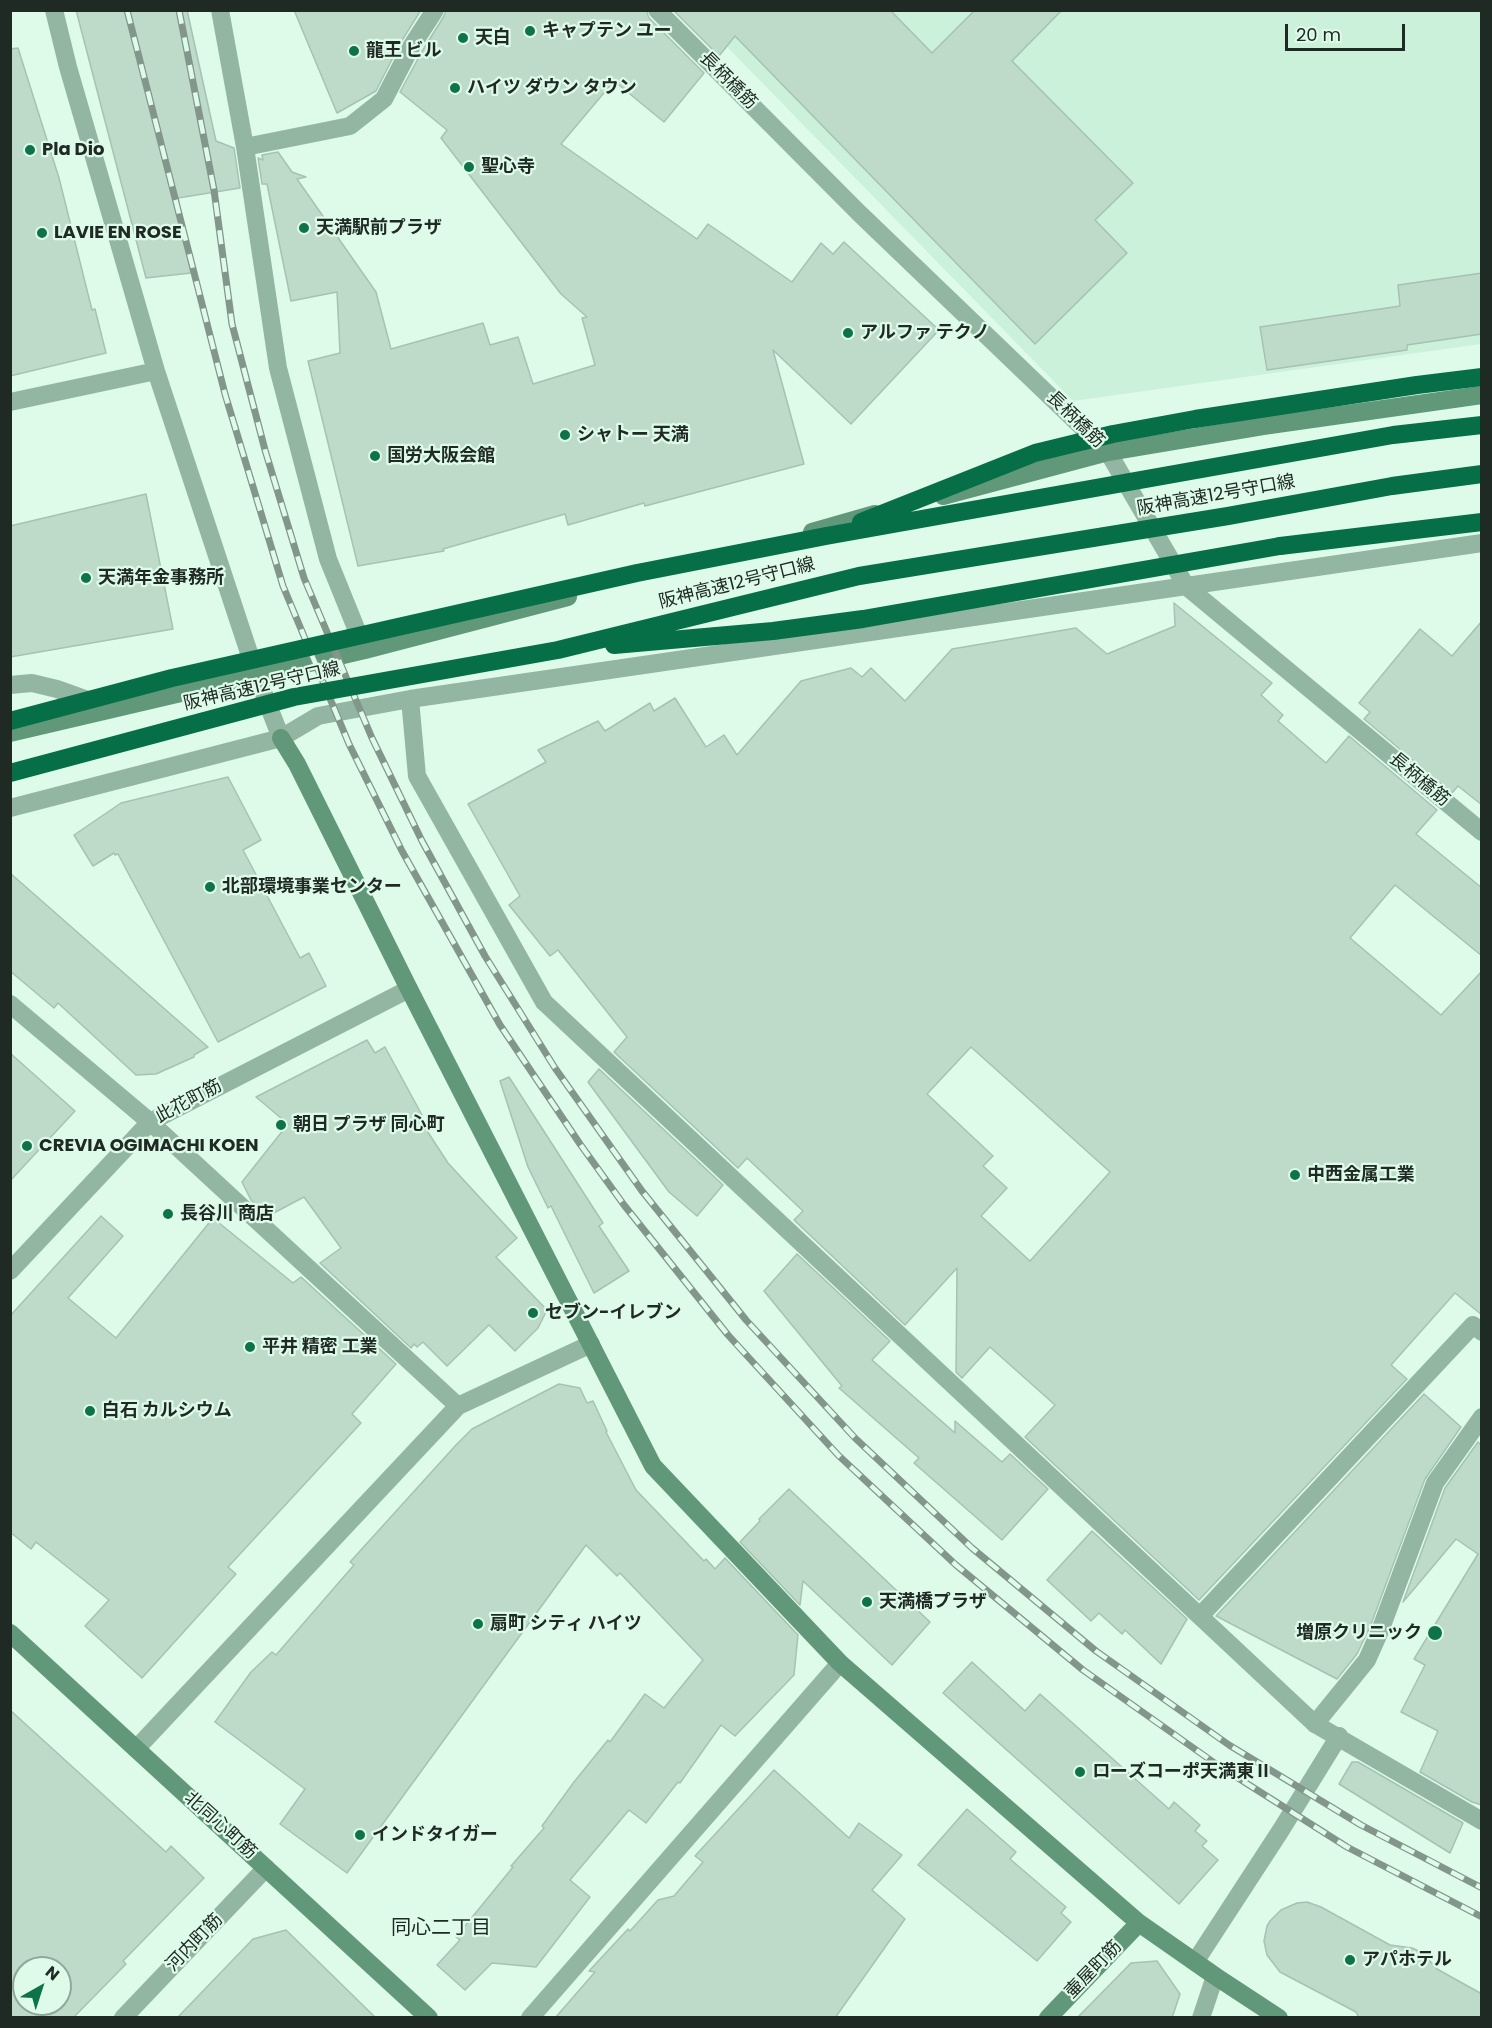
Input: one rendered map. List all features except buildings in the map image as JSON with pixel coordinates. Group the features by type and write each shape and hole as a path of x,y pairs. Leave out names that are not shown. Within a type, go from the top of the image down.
{"highway":[{"path":"826,536 1035,453 1113,434 1195,419 1482,377"},
{"name":"阪神高速12号守口線","path":"10,721 195,673 637,573 826,536 1393,435 1482,425"},
{"name":"阪神高速12号守口線","path":"10,773 294,697 558,650 859,576 1228,516 1392,486 1482,474"},
{"path":"558,650 772,631 863,619 1280,546 1482,522"}],"street":[{"path":"54,10 156,370 256,674 281,738 297,764 653,1466 840,1663 1139,1923 1279,2018"},
{"path":"220,10 245,147 278,368 328,559 365,650"},
{"path":"245,147 350,126 384,99 411,47 435,10"},
{"name":"長柄橋筋","path":"657,10 860,213 1108,452 1186,586 1482,832"},
{"path":"10,402 156,370"},
{"path":"10,733 365,650 1108,452 1263,426 1482,395"},
{"path":"10,808 281,738 318,716 410,699 1482,543"},
{"path":"10,685 32,683 57,689 112,709"},
{"path":"410,699 417,776 544,1002 1315,1724 1482,1821"},
{"name":"此花町筋","path":"10,1271 150,1122 410,989"},
{"path":"10,1004 150,1122 458,1406"},
{"path":"1201,1615 1473,1325 1482,1332"},
{"path":"136,1749 458,1406 591,1344"},
{"path":"1315,1724 1367,1660 1435,1483 1482,1417"},
{"name":"北同心町筋","path":"10,1633 429,2018"},
{"path":"530,2018 840,1663"},
{"path":"1195,1962 1339,1736"},
{"name":"河内町筋","path":"123,2018 266,1868"},
{"name":"壷屋町筋","path":"1048,2018 1139,1923"},
{"path":"1201,2018 1215,1976"}],"shaded area":[{"path":"692,11 1481,11 1481,344 1073,401"}],"railway":[{"path":"127,10 225,394 283,586 349,744 402,851 500,1025 580,1144 624,1205 728,1335 838,1455 956,1565 1083,1670 1216,1764 1347,1847 1482,1917"},
{"path":"179,10 214,190 232,324 265,450 304,578 372,738 422,841 485,956 555,1068 642,1191 746,1320 855,1438 972,1548 1096,1651 1229,1745 1361,1825 1482,1888"}],"place":[{"name":"キャプテン ユー","path":"530,31"},
{"name":"天白","path":"463,38"},
{"name":"龍王 ビル","path":"354,51"},
{"name":"ハイツ ダウン タウン","path":"455,88"},
{"name":"Pla Dio","path":"30,150"},
{"name":"聖心寺","path":"469,167"},
{"name":"天満駅前プラザ","path":"304,228"},
{"name":"LAVIE EN ROSE","path":"42,233"},
{"name":"アルファ テクノ","path":"848,333"},
{"name":"シャトー 天満","path":"565,435"},
{"name":"国労大阪会館","path":"375,456"},
{"name":"天満年金事務所","path":"86,578"},
{"name":"北部環境事業センター","path":"210,887"},
{"name":"朝日 プラザ 同心町","path":"281,1125"},
{"name":"CREVIA OGIMACHI KOEN","path":"27,1146"},
{"name":"中西金属工業","path":"1295,1175"},
{"name":"長谷川 商店","path":"168,1214"},
{"name":"セブン-イレブン","path":"533,1313"},
{"name":"平井 精密 工業","path":"250,1347"},
{"name":"白石 カルシウム","path":"90,1411"},
{"name":"天満橋プラザ","path":"867,1602"},
{"name":"扇町 シティ ハイツ","path":"478,1624"},
{"name":"増原クリニック","path":"1435,1633"},
{"name":"ローズコーポ天満東Ⅱ","path":"1080,1772"},
{"name":"インドタイガー","path":"360,1835"},
{"name":"アパホテル","path":"1350,1960"}],"district":[{"name":"同心二丁目","path":"441,1929"}]}
